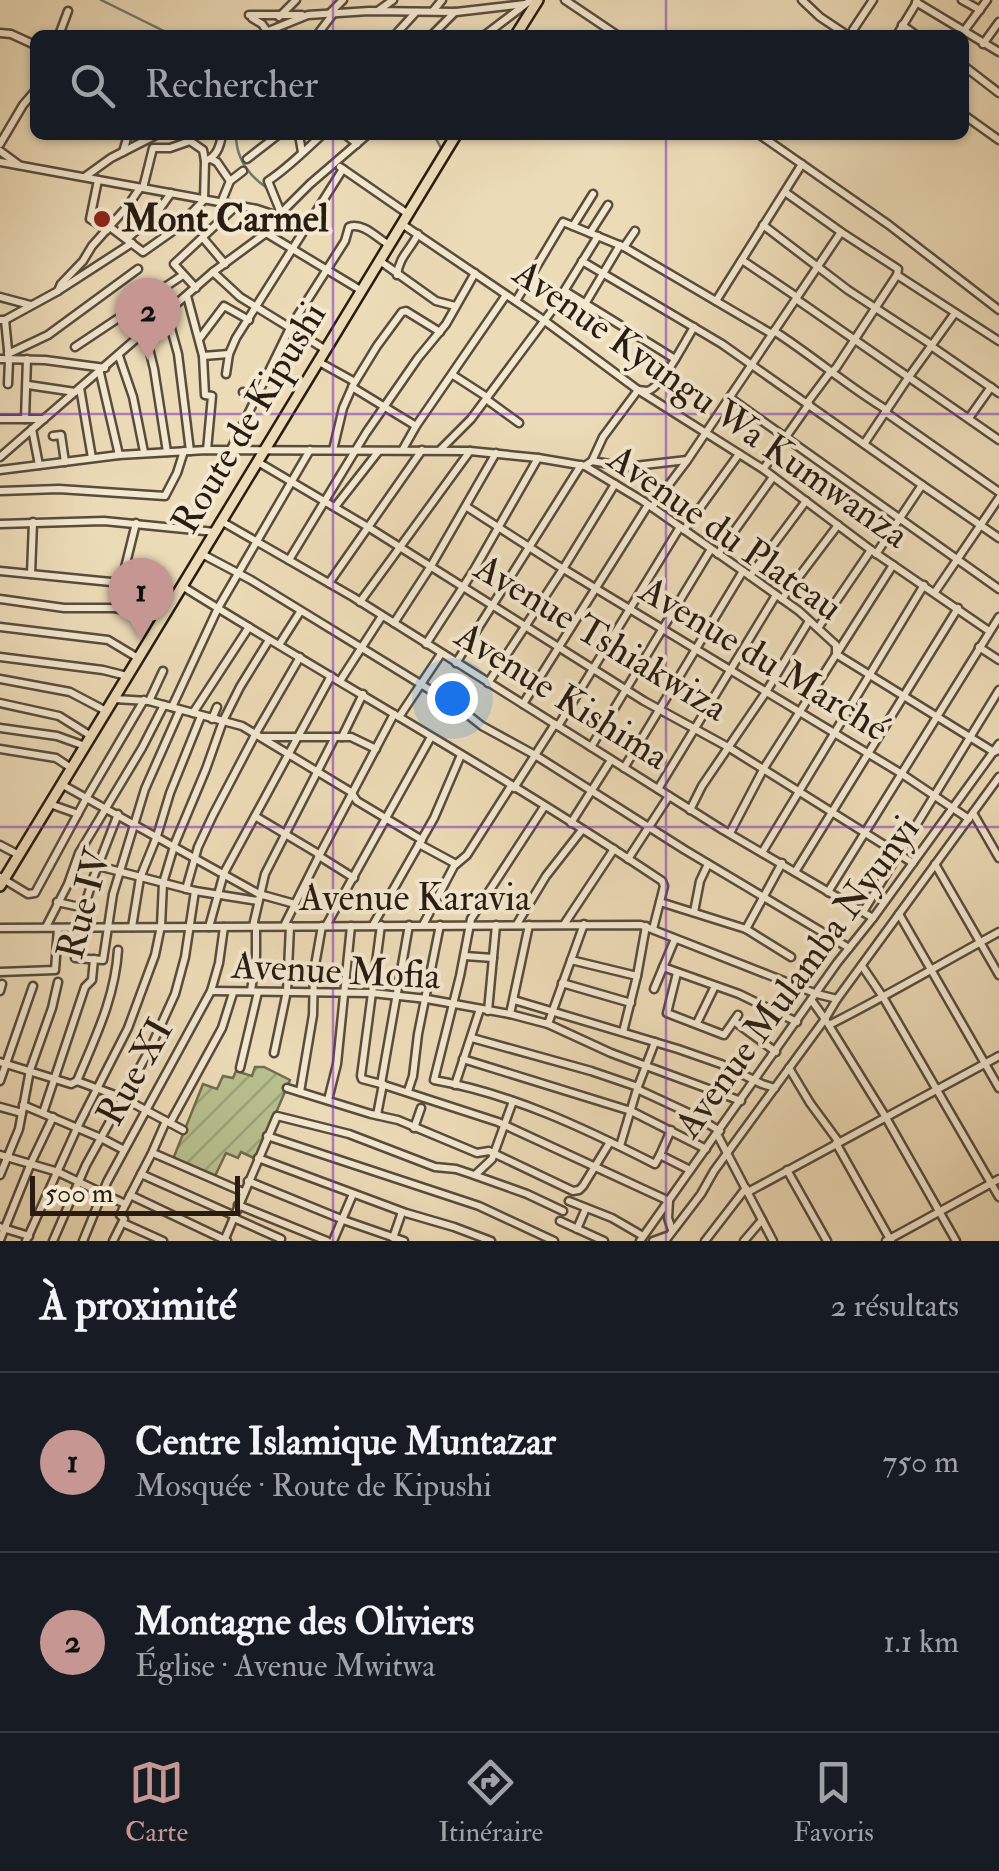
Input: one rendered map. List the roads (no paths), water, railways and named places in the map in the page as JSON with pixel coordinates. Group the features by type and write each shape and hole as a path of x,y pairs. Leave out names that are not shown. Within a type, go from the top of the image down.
{"main road":[{"path":"518,30 531,2"},
{"name":"Route de Kipushi","path":"1,881 453,140"}],"street":[{"path":"280,16 296,0"},
{"path":"320,30 344,0"},
{"path":"378,11 392,0"},
{"path":"432,12 442,0"},
{"path":"495,0 503,6"},
{"path":"565,0 610,30"},
{"path":"802,0 820,17 844,30"},
{"path":"852,30 873,0"},
{"path":"962,0 980,10"},
{"path":"965,30 987,0"},
{"path":"900,30 917,1 959,30"},
{"path":"266,30 251,17 456,12 531,2"},
{"path":"492,30 531,2"},
{"path":"61,30 68,11"},
{"path":"400,30 417,12"},
{"path":"437,30 456,12"},
{"path":"274,30 308,15"},
{"path":"983,44 999,22"},
{"path":"902,25 909,30"},
{"path":"0,33 30,42"},
{"path":"969,36 999,52"},
{"path":"969,70 999,93"},
{"path":"21,166 0,148 30,97"},
{"path":"969,118 999,140"},
{"path":"123,152 127,140"},
{"path":"85,177 146,140"},
{"path":"58,292 141,188 155,140"},
{"path":"153,148 170,148 187,140"},
{"path":"98,180 90,219 144,252 177,228 204,200 208,160 193,140"},
{"path":"208,160 221,140"},
{"path":"247,159 272,140"},
{"path":"300,140 302,153"},
{"path":"280,215 268,180 290,167 316,140"},
{"path":"352,140 357,144"},
{"path":"226,374 238,336 339,166 361,140"},
{"path":"767,140 889,225 999,310"},
{"path":"208,160 217,162 230,181"},
{"path":"0,162 280,215"},
{"path":"716,301 802,164"},
{"path":"339,166 408,214"},
{"path":"0,458 213,272 266,234 280,215 339,166"},
{"path":"221,203 230,181 244,172"},
{"path":"763,469 854,340 898,269 785,192"},
{"path":"8,384 2,320 58,292 130,241 171,194"},
{"path":"573,226 593,194"},
{"path":"440,450 472,420 545,321 582,261 608,204"},
{"path":"196,288 174,264 236,206"},
{"path":"516,301 562,223 622,246 773,333 832,372 999,495 935,592"},
{"name":"Avenue Kyungu Wa Kumwanza","path":"402,224 638,390 763,469 874,552 989,630"},
{"path":"763,225 848,290 999,393"},
{"path":"230,451 291,326 351,226 362,227 389,245"},
{"path":"585,304 634,231"},
{"path":"523,704 650,506 687,460 841,232"},
{"path":"266,234 362,291"},
{"path":"397,275 400,258 418,234"},
{"path":"203,237 225,264"},
{"path":"742,260 999,440"},
{"path":"380,261 436,301 455,306"},
{"path":"582,261 751,364 999,538"},
{"path":"6,358 48,335 138,269"},
{"path":"213,272 229,288 326,350"},
{"path":"289,560 383,406 440,332 475,273"},
{"path":"75,347 182,275"},
{"path":"897,275 999,342"},
{"path":"565,291 675,359"},
{"path":"402,450 506,294"},
{"path":"0,296 32,305"},
{"path":"188,296 203,356 205,396 212,396 207,450"},
{"path":"200,340 224,306 249,320"},
{"path":"333,450 343,408 354,384 402,312 440,332"},
{"path":"864,444 955,313"},
{"path":"0,491 59,488 165,496 187,451 178,354 167,314"},
{"path":"456,663 603,437 638,390 650,390 694,327"},
{"path":"145,332 167,452"},
{"path":"203,356 230,354"},
{"path":"119,356 144,452"},
{"path":"6,358 103,370"},
{"path":"25,419 27,359"},
{"path":"319,362 416,426"},
{"path":"103,370 120,455"},
{"path":"453,375 518,423"},
{"path":"28,385 77,390"},
{"path":"970,418 991,387"},
{"path":"77,390 92,458"},
{"path":"243,392 256,396"},
{"path":"730,398 999,590"},
{"path":"0,419 46,418"},
{"path":"32,430 39,465"},
{"path":"54,436 62,435 65,462"},
{"name":"Avenue du Plateau","path":"0,470 144,452 207,450 470,450 586,464 779,597 836,645 836,654 970,738 997,749"},
{"path":"46,928 79,853 142,748 172,707 218,608 310,450"},
{"path":"335,507 378,450"},
{"path":"328,583 422,450"},
{"path":"360,602 470,450"},
{"path":"394,623 432,566 496,453"},
{"path":"423,925 456,864 467,855 556,725 682,528 739,453"},
{"path":"426,644 538,458"},
{"path":"586,464 626,468 687,460"},
{"name":"Avenue Tshiakwiza","path":"258,462 914,863"},
{"path":"592,747 662,629 714,552 773,477"},
{"path":"488,683 615,484"},
{"path":"818,628 922,484"},
{"path":"624,768 747,574 806,500"},
{"name":"Avenue du Marché","path":"466,506 953,809 971,816"},
{"path":"0,524 104,521 215,532"},
{"path":"32,522 32,574"},
{"name":"Avenue Kishima","path":"221,522 360,602 690,810 873,918"},
{"path":"116,608 136,523"},
{"path":"658,789 779,597 838,525"},
{"path":"202,554 240,573 458,707 474,721 849,948"},
{"path":"730,834 763,769 893,565"},
{"path":"0,571 121,582"},
{"path":"763,851 924,585"},
{"path":"182,586 614,849 664,884 623,1032"},
{"path":"0,599 64,608 116,608 163,619"},
{"path":"796,872 958,608"},
{"path":"279,645 300,612"},
{"path":"340,681 382,616"},
{"path":"828,892 999,617"},
{"path":"690,810 810,621"},
{"path":"0,627 108,640 138,658"},
{"path":"132,926 140,878 197,714 249,627"},
{"path":"2,1228 28,1239 77,1128 128,1028 155,955 163,883 174,845 223,721 269,640"},
{"path":"978,647 999,660"},
{"path":"274,1053 287,990 287,926 295,904 376,749 441,654"},
{"path":"0,657 127,676"},
{"path":"53,1241 78,1181 175,994 190,927 195,856 212,815 300,658"},
{"path":"1,881 34,893 163,671"},
{"path":"209,927 224,873 331,676"},
{"path":"0,679 70,692 106,711"},
{"path":"863,912 999,690"},
{"path":"240,1068 254,992 255,926 265,874 363,694"},
{"path":"114,699 172,707 259,735 456,864"},
{"path":"0,702 60,716 88,741"},
{"name":"Rue IV","path":"43,1112 85,987 91,982 94,959 104,959 111,901 172,707"},
{"path":"212,718 217,707"},
{"path":"0,728 88,741"},
{"path":"259,735 357,738 376,749"},
{"path":"300,1092 313,1016 314,971 324,926 430,737"},
{"path":"0,749 56,758 71,768"},
{"name":"Avenue Mulamba Nyunyi","path":"642,1238 997,749"},
{"path":"461,755 434,818 377,925 362,1079 505,1125 669,1201 668,1236"},
{"path":"572,824 611,760"},
{"path":"653,1241 668,1236 701,1194 789,1068 827,1022 837,998 999,777"},
{"path":"62,784 195,856 258,897"},
{"path":"628,859 669,796"},
{"path":"50,804 78,814"},
{"path":"544,807 471,920 434,1079 513,1100 573,1123 655,1164 671,1130"},
{"path":"57,902 84,908 118,814"},
{"path":"255,816 354,878"},
{"path":"971,816 999,858"},
{"path":"516,925 546,876 582,830"},
{"path":"0,845 19,855"},
{"path":"564,924 614,849"},
{"path":"746,929 782,863"},
{"path":"694,912 700,880 708,864"},
{"path":"936,864 999,975"},
{"path":"98,866 190,890 295,904"},
{"path":"660,902 746,929 791,957"},
{"path":"898,914 999,1088"},
{"name":"Avenue Karavia","path":"0,928 564,924 649,928 814,997 837,998"},
{"path":"548,1024 584,924"},
{"path":"377,1115 408,925"},
{"path":"408,1091 440,925"},
{"path":"454,1084 484,1010 496,925"},
{"path":"510,1014 529,925"},
{"path":"328,1100 337,1064 351,926"},
{"name":"Rue XI","path":"83,1241 102,1191 211,991 224,927"},
{"path":"0,972 56,970 58,928"},
{"path":"827,1022 883,997 999,932"},
{"path":"654,989 675,939"},
{"path":"78,1081 106,1014 118,950"},
{"path":"464,956 493,958"},
{"path":"75,958 94,959"},
{"path":"571,960 637,976"},
{"path":"862,966 936,1092 995,1181 999,1197"},
{"path":"663,967 797,1022"},
{"path":"678,972 666,1013 724,1035 736,1018 776,1052"},
{"path":"0,1176 4,1156 19,1128 30,1070 58,982"},
{"path":"562,983 631,1003"},
{"path":"0,1081 3,1063 33,986"},
{"path":"698,1023 715,986"},
{"name":"Avenue Mofia","path":"211,991 372,993 510,1014 548,1024 611,1053 741,1100"},
{"path":"112,1241 130,1195 222,1028 233,992"},
{"path":"814,997 956,1241"},
{"path":"514,1000 720,1064 775,1088"},
{"path":"472,1038 637,1088 719,1132 773,1241"},
{"path":"620,1146 654,1042"},
{"path":"705,1241 747,1190 999,1056"},
{"path":"463,1059 631,1111 706,1149"},
{"path":"3,1063 71,1084 78,1081 98,1087 182,1130"},
{"path":"789,1068 837,1142 889,1240 995,1181"},
{"path":"288,1088 398,1120 477,1152 486,1150 573,1191 581,1189 610,1142"},
{"path":"476,1175 495,1154 513,1100"},
{"path":"0,1107 43,1112 124,1150"},
{"path":"414,1128 421,1108"},
{"path":"130,1195 225,1241 276,1116 350,1134 437,1168 476,1175 563,1211"},
{"path":"0,1240 53,1117"},
{"path":"267,1136 479,1206 551,1240"},
{"path":"152,1153 243,1192"},
{"path":"660,1155 691,1170"},
{"path":"4,1156 58,1172 126,1204"},
{"path":"258,1158 487,1240"},
{"path":"787,1170 828,1241"},
{"path":"141,1174 280,1240 287,1225"},
{"path":"248,1181 397,1240 402,1212"},
{"path":"238,1205 330,1241 354,1194"},
{"path":"570,1201 612,1218 642,1238"},
{"path":"577,1229 586,1208"},
{"path":"744,1241 762,1220"},
{"path":"560,1222 604,1241"},
{"path":"122,1223 163,1241"}],"waterway":[{"path":"101,0 162,30"},
{"path":"237,140 244,165 267,188"},
{"path":"437,140 441,148"}],"place":[{"name":"Mont Carmel","path":"102,219"},
{"name":"Montagne des Oliviers","path":"148,360"},
{"name":"Centre Islamique Muntazar","path":"141,640"}]}
